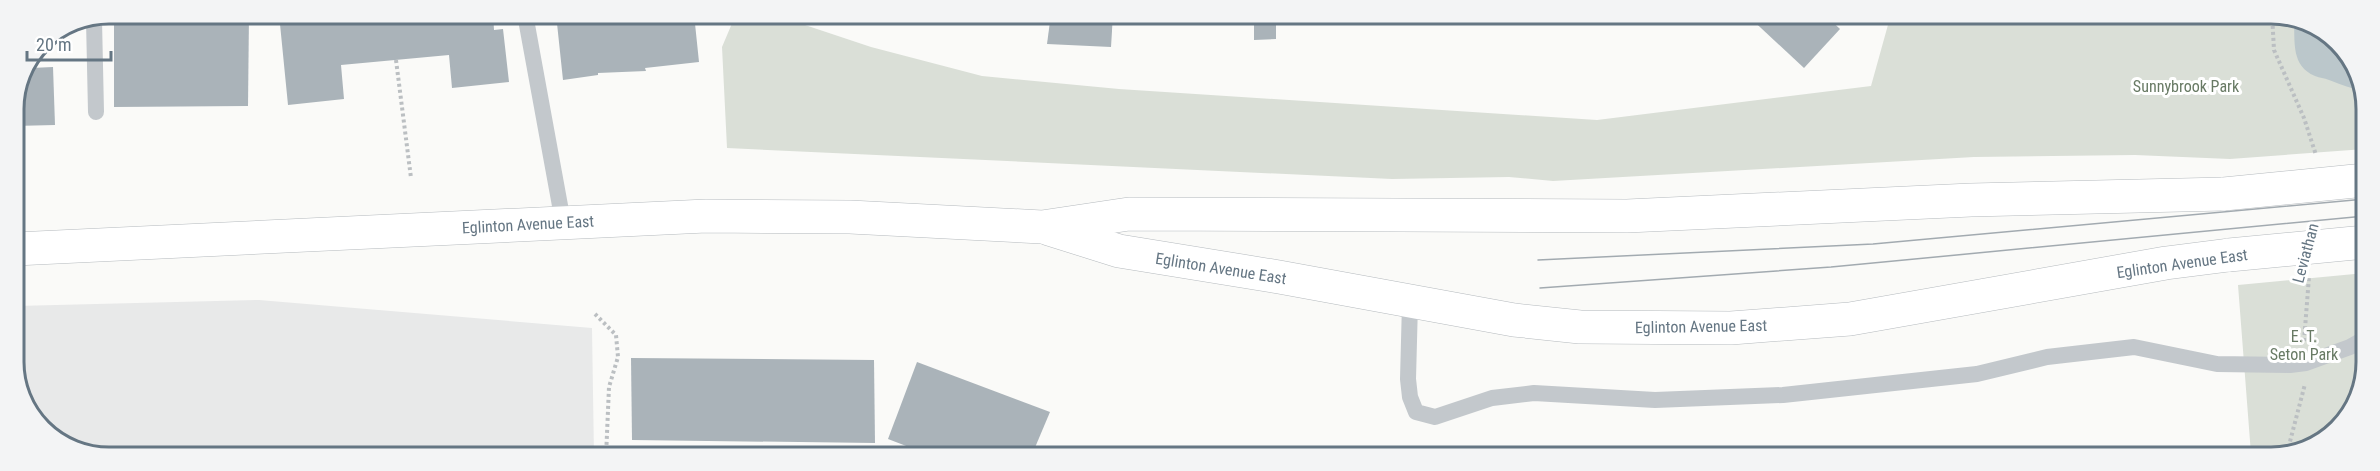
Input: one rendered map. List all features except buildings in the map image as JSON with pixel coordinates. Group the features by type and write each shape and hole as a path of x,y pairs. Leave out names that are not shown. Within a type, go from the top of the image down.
{"main road":[{"name":"Eglinton Avenue East","path":"24,249 706,216 839,217 1042,227 1129,213 1627,216 1971,200 2224,194 2356,181"},
{"name":"Eglinton Avenue East","path":"1042,227 1119,251 1279,277 1410,303 1514,320 1580,327 1731,328 1850,319 2166,263 2356,243"}],"lane":[{"path":"527,24 562,222"},
{"path":"94,26 96,112"},
{"path":"1410,303 1410,397 1416,412 1435,417 1492,398 1534,393 1655,400 1783,395 1977,374 2047,357 2134,347 2217,364 2249,366 2306,363 2356,344"}],"path":[{"path":"396,60 411,178"},
{"name":"Leviathan","path":"2289,445 2306,380 2303,324 2309,276"},
{"path":"595,314 616,335 618,357 609,387 606,447"}],"shaded area":[{"path":"2294,27 2318,38 2342,62 2353,88 2307,72 2298,60"},
{"path":"259,300 592,328 594,447 109,447 81,443 62,433 41,414 28,390 24,362 24,306"}],"green space":[{"name":"Sunnybrook Park","path":"732,24 802,24 871,47 982,76 1119,89 1597,120 1871,86 1888,24 2271,24 2299,28 2309,33 2331,49 2342,62 2352,81 2354,92 2356,150 2230,159 2135,155 1974,157 1553,181 1509,177 1392,179 727,148 722,47"},
{"name":"E. T. Seton Park","path":"2356,274 2356,362 2352,390 2339,414 2327,426 2314,436 2299,443 2250,447 2238,285"}],"tram line":[{"path":"1538,260 1873,244 2356,200"},
{"path":"1540,288 1831,267 2356,217"}]}
